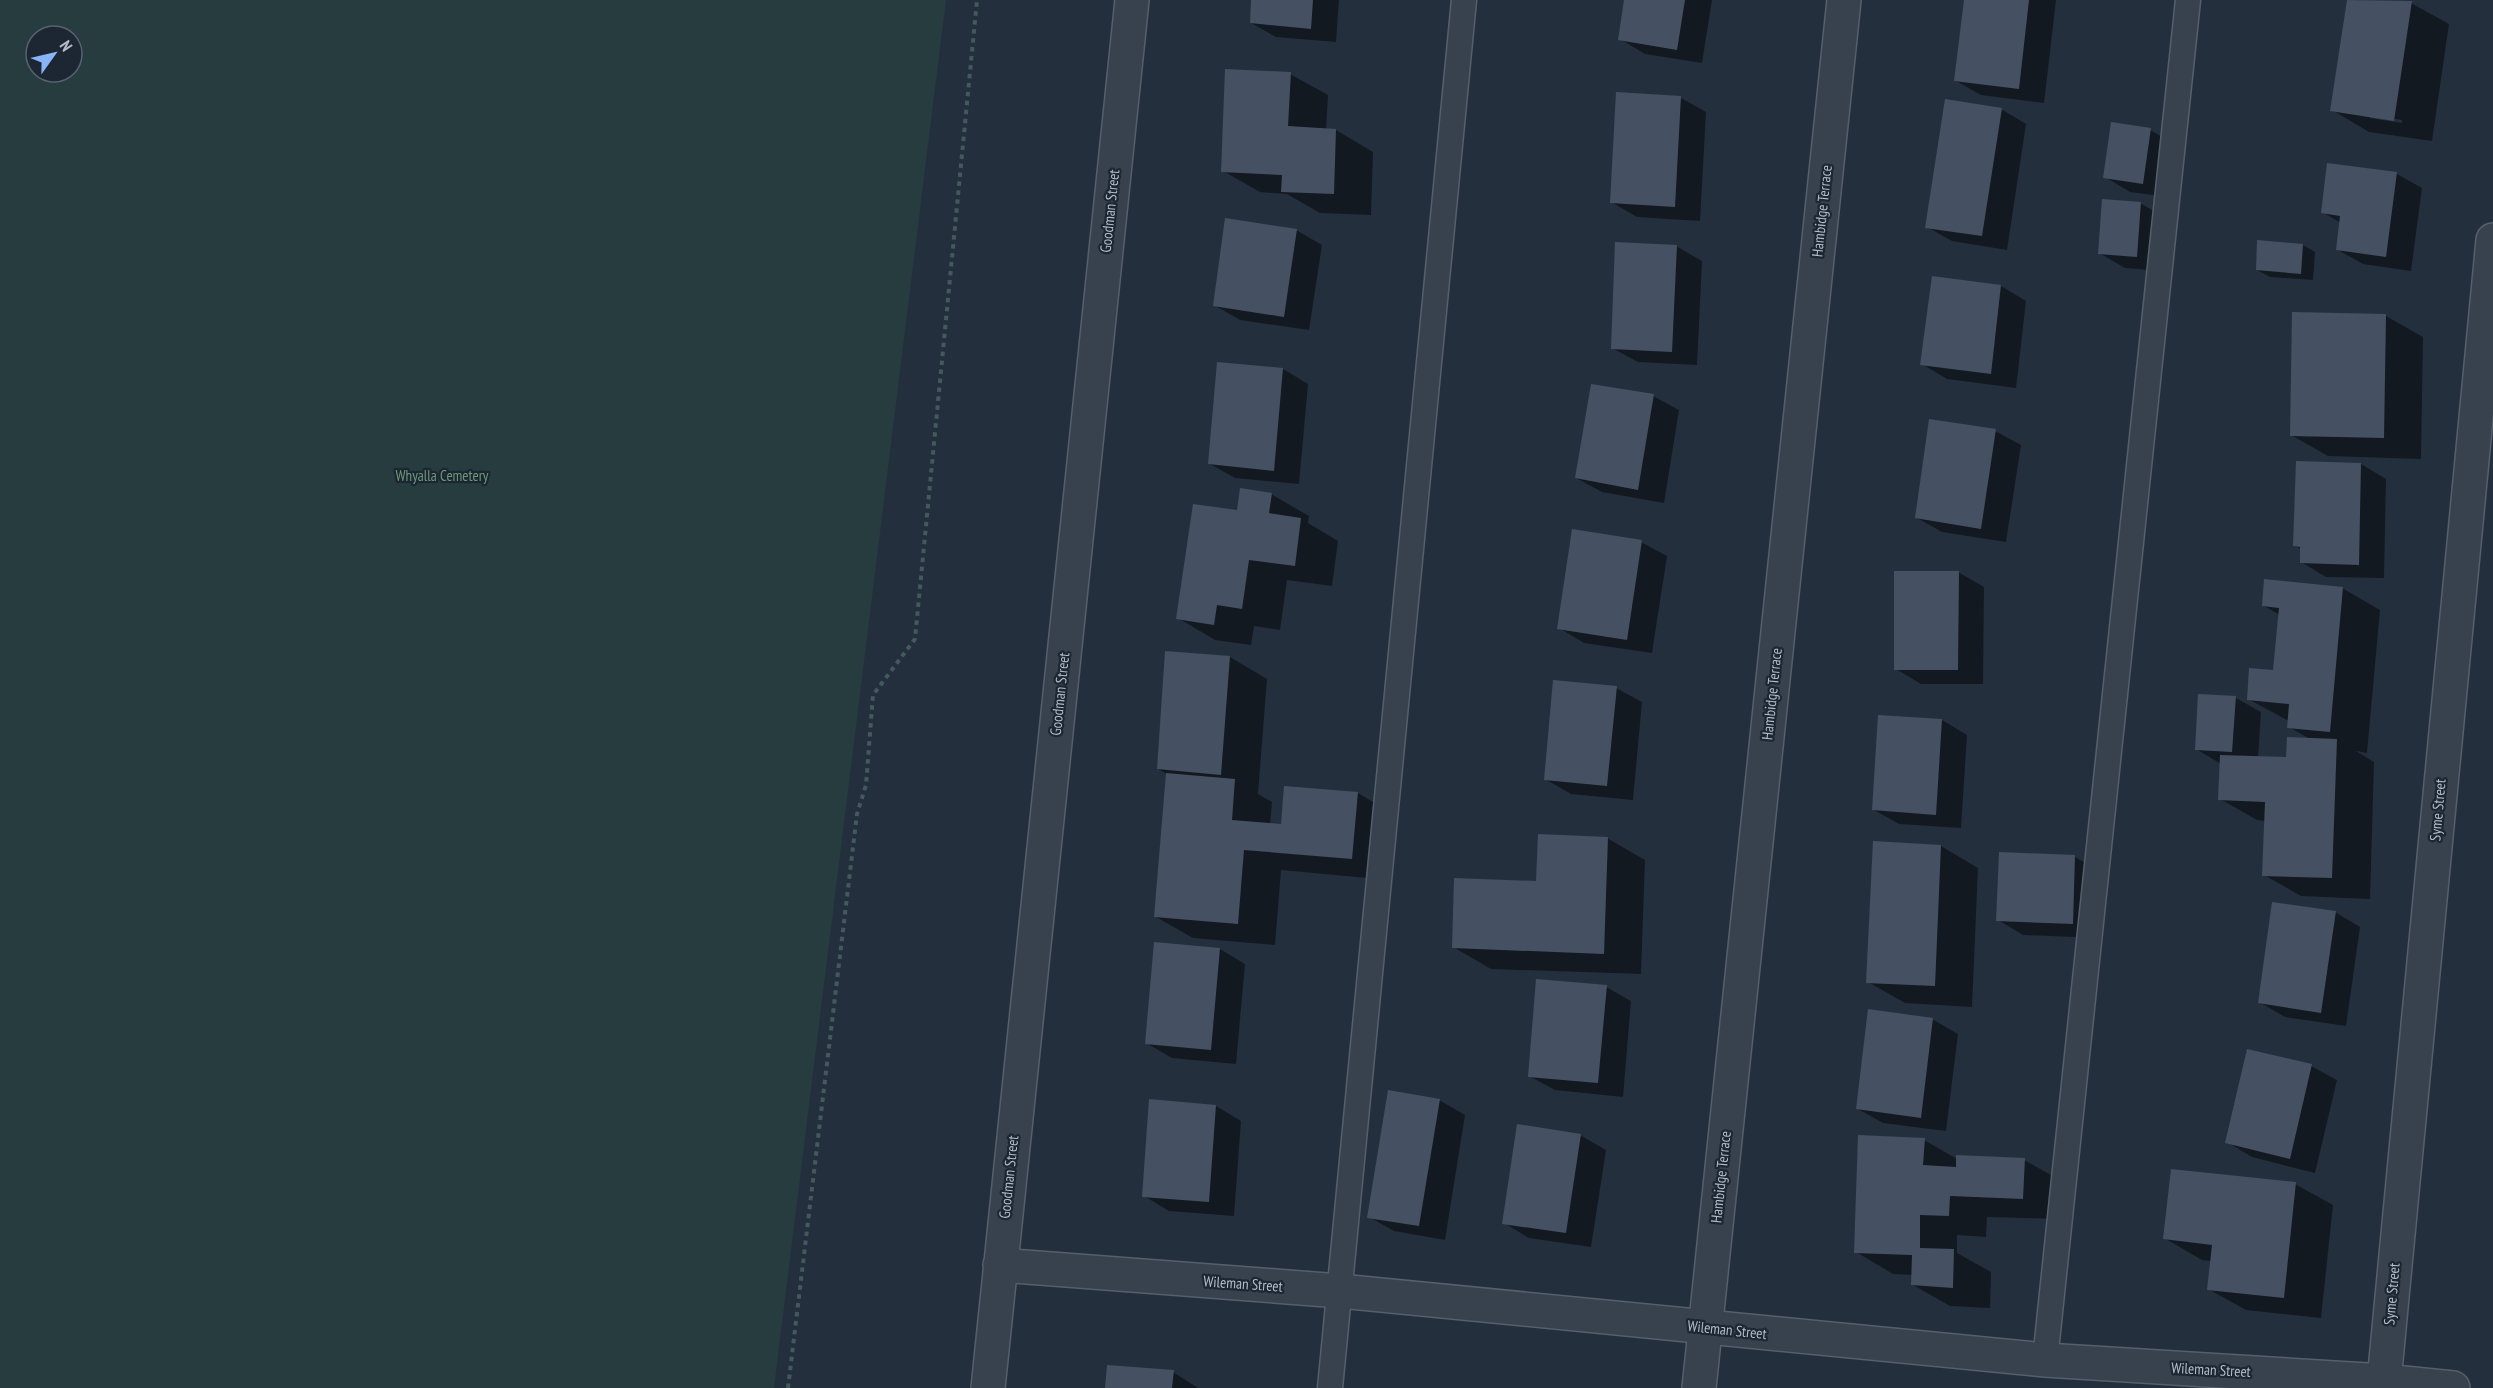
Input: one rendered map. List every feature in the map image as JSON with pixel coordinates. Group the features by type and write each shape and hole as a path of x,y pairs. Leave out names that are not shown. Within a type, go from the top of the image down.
{"street":[{"name":"Goodman Street","path":"988,1388 1132,0"},
{"name":"Hambidge Terrace","path":"1699,1388 1844,0"},
{"name":"Syme Street","path":"2384,1381 2493,240"},
{"name":"Wileman Street","path":"1000,1265 1340,1291 2045,1360 2384,1381 2453,1388"}],"lane":[{"path":"1330,1388 1464,0"},
{"path":"2045,1360 2188,0"}],"path":[{"path":"788,1388 857,814 866,785 873,695 915,639 976,0"}],"green space":[{"name":"Whyalla Cemetery","path":"0,0 946,0 774,1388 0,1388"}],"building":[{"path":"1251,0 1313,0 1311,29 1250,23"},
{"path":"1624,0 1685,0 1677,50 1618,40"},
{"path":"1964,0 2029,0 2019,89 1954,81"},
{"path":"2347,0 2412,1 2394,121 2330,111"},
{"path":"1225,69 1291,72 1288,126 1336,129 1334,194 1281,192 1282,175 1221,172"},
{"path":"1616,92 1681,96 1675,207 1610,203"},
{"path":"1945,99 2002,108 1982,236 1925,228"},
{"path":"2111,122 2151,128 2143,184 2103,178"},
{"path":"2327,163 2397,172 2386,257 2336,250 2340,216 2321,213"},
{"path":"2102,199 2141,202 2137,257 2098,254"},
{"path":"1225,218 1297,229 1284,317 1213,306"},
{"path":"2257,240 2303,244 2301,274 2256,270"},
{"path":"1615,242 1677,245 1672,352 1611,349"},
{"path":"1932,276 2001,285 1991,374 1920,365"},
{"path":"2292,312 2386,314 2384,438 2290,436"},
{"path":"1217,362 1283,368 1274,471 1208,464"},
{"path":"1591,384 1654,394 1638,490 1575,478"},
{"path":"1929,419 1996,429 1981,529 1915,518"},
{"path":"2296,461 2361,463 2359,565 2300,563 2300,547 2293,546"},
{"path":"1240,488 1272,493 1269,513 1301,518 1295,566 1249,560 1242,609 1217,605 1214,625 1176,619 1193,504 1237,510"},
{"path":"1572,529 1642,540 1627,640 1557,629"},
{"path":"1894,571 1959,571 1958,670 1894,670"},
{"path":"2264,579 2343,587 2330,732 2287,728 2289,704 2247,700 2249,668 2273,670 2279,608 2262,606"},
{"path":"1165,651 1230,656 1221,775 1157,769"},
{"path":"1553,680 1617,686 1607,786 1544,780"},
{"path":"2198,694 2236,696 2232,752 2195,750"},
{"path":"1878,715 1942,719 1936,815 1872,810"},
{"path":"2287,737 2337,739 2332,878 2262,876 2265,802 2218,800 2220,755 2286,757"},
{"path":"1166,773 1235,779 1232,820 1281,824 1284,786 1358,792 1352,859 1244,850 1238,924 1154,917"},
{"path":"1538,834 1608,837 1604,954 1452,948 1454,878 1536,881"},
{"path":"1873,841 1941,845 1935,986 1866,983"},
{"path":"1999,852 2075,855 2073,924 1996,921"},
{"path":"2272,902 2336,911 2321,1013 2258,1003"},
{"path":"1154,942 1220,948 1211,1050 1145,1044"},
{"path":"1536,979 1607,985 1598,1083 1528,1077"},
{"path":"1868,1009 1933,1018 1921,1118 1856,1109"},
{"path":"2247,1049 2312,1064 2290,1159 2225,1143"},
{"path":"1388,1090 1440,1099 1419,1226 1367,1218"},
{"path":"1149,1099 1216,1105 1209,1202 1142,1197"},
{"path":"1517,1124 1581,1134 1566,1233 1502,1224"},
{"path":"1858,1135 1925,1138 1923,1165 1956,1167 1956,1155 2025,1158 2023,1199 1950,1196 1949,1216 1920,1215 1920,1248 1954,1249 1953,1288 1911,1285 1912,1255 1854,1253"},
{"path":"2171,1169 2296,1182 2284,1298 2207,1290 2212,1245 2163,1239"},
{"path":"1107,1365 1174,1370 1172,1388 1105,1388"}]}
